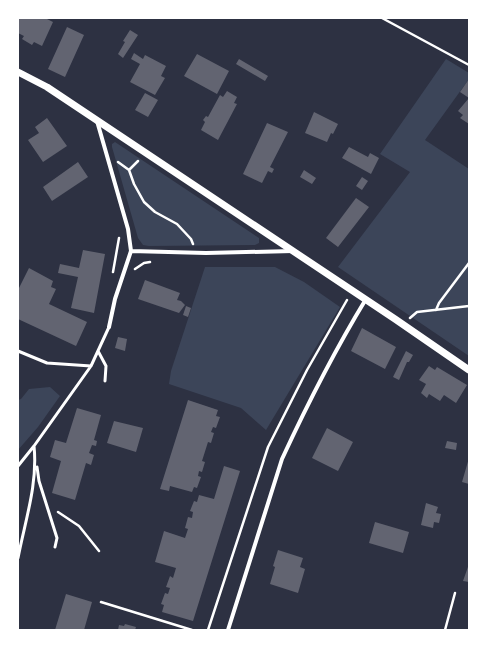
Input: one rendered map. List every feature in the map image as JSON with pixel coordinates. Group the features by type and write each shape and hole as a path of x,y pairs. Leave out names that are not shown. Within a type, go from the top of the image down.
{"street":[{"path":"18,72 47,87 97,120 366,299 469,370"},
{"path":"97,120 128,229 131,251 115,299 109,327"},
{"path":"131,251 194,253 293,251"},
{"path":"228,630 282,459 337,351 366,299"}],"lane":[{"path":"18,466 91,366 109,327"},
{"path":"18,351 46,364 91,366"},
{"path":"98,351 106,366 105,381"},
{"path":"34,446 36,463 46,504 57,538 55,547"},
{"path":"18,558 34,483 36,463"}],"path":[{"path":"382,18 469,65"},
{"path":"109,163 118,162 129,170 134,184 144,202 155,212 177,224 183,230 193,242 194,253"},
{"path":"111,279 119,234"},
{"path":"133,273 135,269 144,263 153,261"},
{"path":"436,310 439,303 469,263"},
{"path":"208,630 268,447 307,370 347,300"},
{"path":"409,318 417,312 469,306"},
{"path":"46,504 79,526 100,551"},
{"path":"445,630 455,593"},
{"path":"101,602 192,630"}],"shaded area":[{"path":"446,59 469,73 469,79 425,140 469,169 469,356 338,267 410,172 380,154"},
{"path":"115,142 259,238 259,243 255,245 143,245 138,238 112,147 112,144"},
{"path":"205,267 275,267 304,282 340,307 266,430 241,408 169,384 171,371"},
{"path":"50,387 60,396 38,427 18,450 18,400 21,399 29,389"}],"building":[{"path":"18,18 45,18 53,22 42,46 34,42 32,45 22,39 24,36 18,33"},
{"path":"67,27 84,35 65,77 48,69"},
{"path":"130,30 138,35 123,58 118,54 125,42 123,41"},
{"path":"134,53 143,59 145,55 166,66 161,76 165,78 155,95 130,82 140,64 131,59"},
{"path":"197,54 229,71 217,94 184,76"},
{"path":"239,59 268,76 265,81 236,64"},
{"path":"469,79 469,98 460,92"},
{"path":"227,91 237,97 234,103 237,104 218,140 201,130 205,122 203,120 206,116 208,117 220,95 223,97"},
{"path":"145,93 158,100 148,117 135,110"},
{"path":"469,98 469,124 460,118 463,115 458,111"},
{"path":"314,112 338,124 333,134 331,133 327,142 305,133"},
{"path":"47,118 67,146 43,162 28,140 39,133 35,127"},
{"path":"267,123 288,132 270,167 274,169 272,173 268,171 262,183 243,174"},
{"path":"349,147 368,157 370,153 379,158 371,174 342,158"},
{"path":"78,162 88,177 52,201 43,187"},
{"path":"304,170 316,178 312,184 300,177"},
{"path":"362,177 368,181 362,190 356,186"},
{"path":"356,198 369,207 338,247 326,238"},
{"path":"83,250 105,254 94,313 71,308 78,277 58,273 60,264 79,268"},
{"path":"29,268 53,281 51,287 56,289 49,304 87,322 76,346 18,319 18,290"},
{"path":"145,280 180,293 177,300 181,301 185,305 179,313 138,299"},
{"path":"186,306 191,308 188,317 183,315"},
{"path":"362,328 396,347 385,369 351,351"},
{"path":"118,337 127,339 125,351 115,348"},
{"path":"406,351 413,355 409,362 407,362 399,380 393,377"},
{"path":"429,366 435,370 437,367 467,385 456,403 444,395 440,401 429,394 427,398 421,393 426,384 419,380"},
{"path":"188,400 218,410 216,416 220,417 216,428 213,427 211,432 214,433 211,443 208,442 202,461 205,462 202,472 199,471 198,476 201,477 197,488 194,487 192,492 170,486 169,491 160,489"},
{"path":"77,408 101,415 94,440 97,441 96,446 92,445 89,453 94,455 91,465 86,463 75,500 52,493 61,461 50,457 55,440 66,443"},
{"path":"114,421 143,428 136,452 107,443"},
{"path":"327,428 353,442 338,471 312,458"},
{"path":"447,441 457,443 456,450 445,448"},
{"path":"469,458 469,484 462,482"},
{"path":"224,466 240,471 193,621 162,612 164,605 161,604 165,593 168,594 170,588 166,587 170,576 173,578 176,568 155,562 164,531 185,538 188,529 185,528 188,517 192,518 193,512 190,511 194,501 197,502 199,495 214,499"},
{"path":"426,503 438,507 436,513 441,514 439,523 434,522 433,528 421,525"},
{"path":"375,522 409,532 403,553 369,543"},
{"path":"278,550 303,558 300,567 305,569 298,593 270,584 275,567 273,566"},
{"path":"469,564 469,582 463,581"},
{"path":"66,594 92,602 84,630 55,630"},
{"path":"125,624 136,627 135,630 118,630 119,625 124,626"}]}
